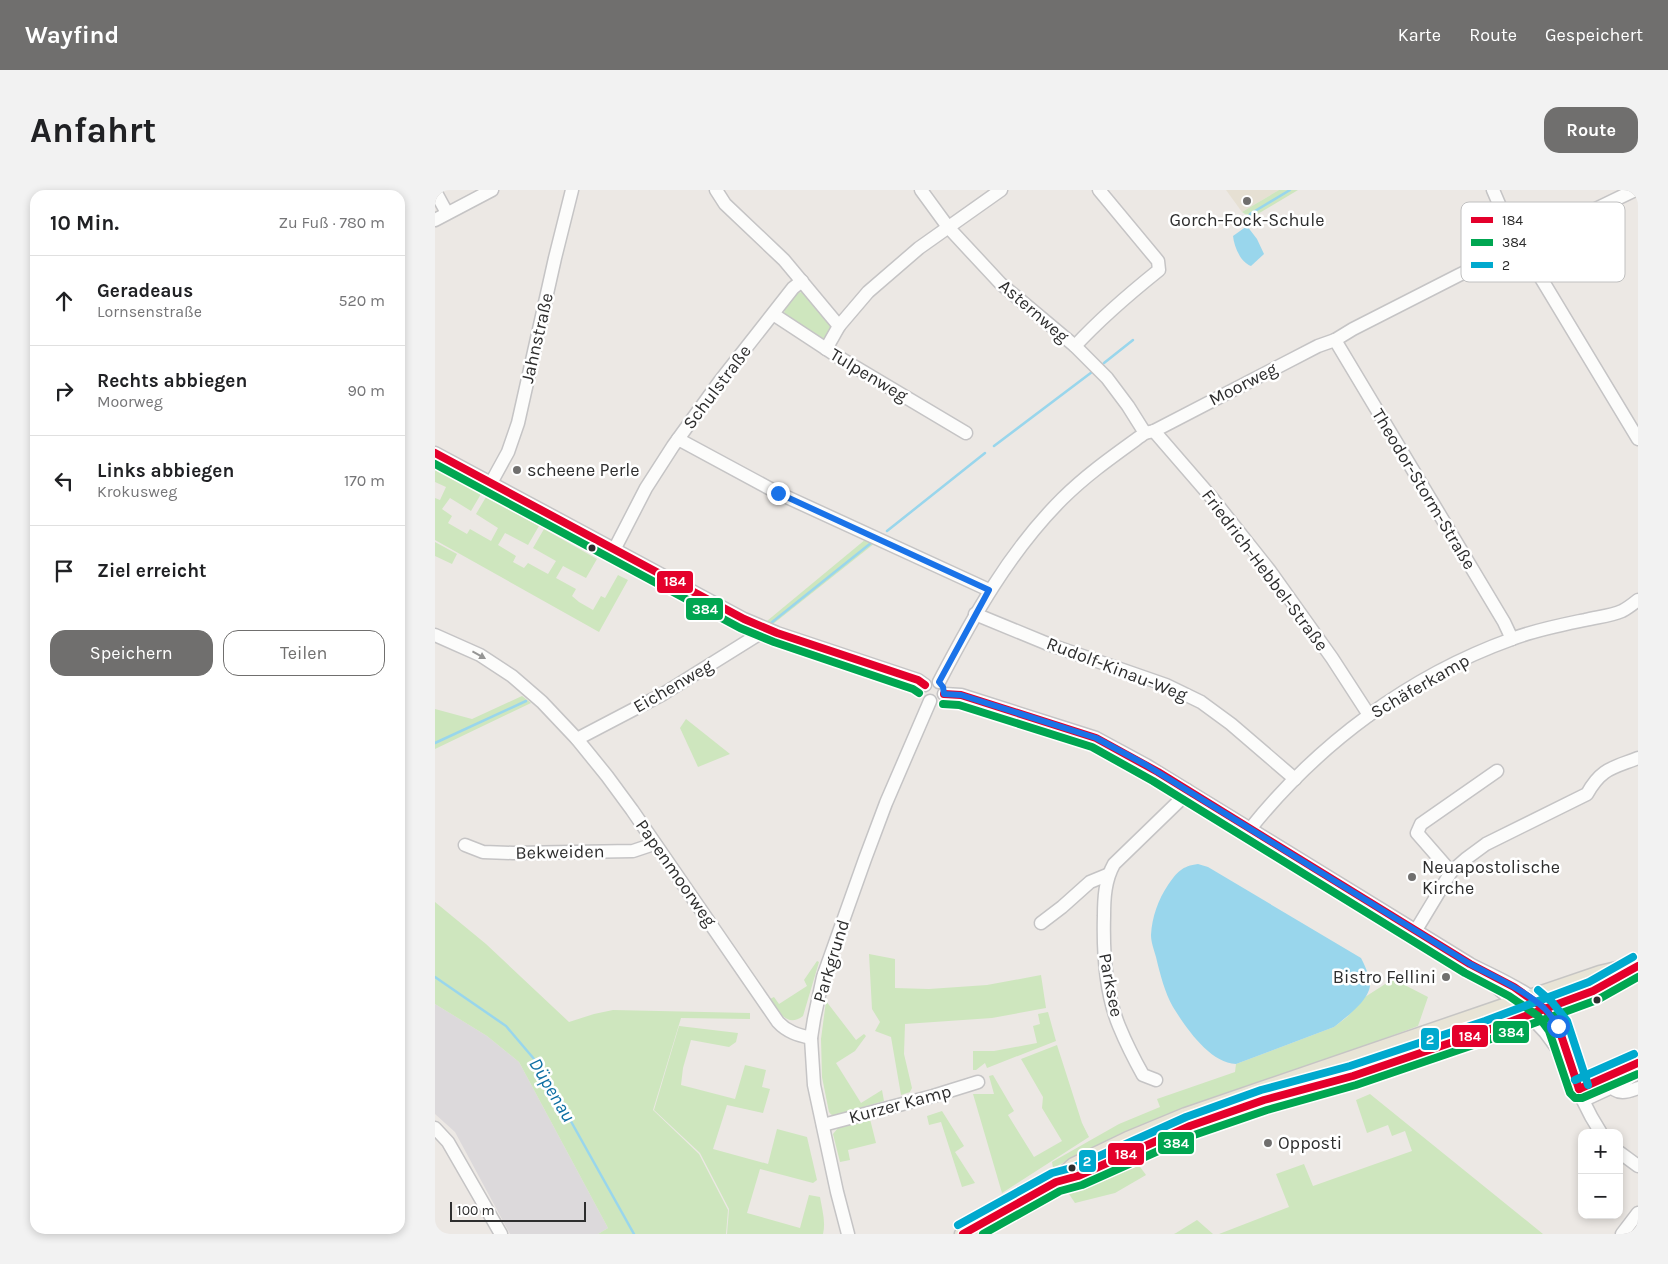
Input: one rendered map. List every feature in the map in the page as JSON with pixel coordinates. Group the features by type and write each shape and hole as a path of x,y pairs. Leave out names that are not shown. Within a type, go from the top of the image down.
{"main road":[{"path":"1056,1182 1078,1176 1145,1145 1213,1118 1264,1100 1353,1076 1530,1007 1600,974 1638,965"},
{"path":"963,1234 1056,1182 1074,1166 1127,1140 1186,1116 1515,1004 1545,1009 1604,986 1638,965"}],"street":[{"path":"435,220 492,190"},
{"name":"Jahnstraße","path":"491,483 508,452 518,423 557,250 573,190"},
{"path":"716,190 725,204 802,281 839,326"},
{"name":"Asternweg","path":"921,190 948,227 1001,284 1096,366 1119,392 1149,432"},
{"path":"826,349 839,326 868,292 919,248 1001,190"},
{"path":"1075,346 1114,306 1159,270 1158,261 1099,190"},
{"path":"1493,190 1498,202"},
{"name":"Moorweg","path":"1610,202 1635,190"},
{"path":"435,191 447,213"},
{"name":"Moorweg","path":"941,688 975,614 989,590 1025,541 1060,500 1081,482 1149,432 1461,275"},
{"name":"Schulstraße","path":"614,550 647,488 678,440 720,381 793,288 802,281"},
{"path":"1543,282 1638,439"},
{"name":"Tulpenweg","path":"773,314 826,349 966,433"},
{"name":"Theodor-Storm-Straße","path":"1335,340 1504,622 1512,639"},
{"name":"Friedrich-Hebbel-Straße","path":"1149,432 1212,498 1270,571 1332,658 1369,715"},
{"path":"678,440 778,493 989,590"},
{"path":"435,453 720,608 767,630 885,668 918,680 925,685"},
{"name":"Schäferkamp","path":"1250,828 1295,779 1328,747 1369,715 1434,674 1512,639 1616,613 1633,604"},
{"name":"Rudolf-Kinau-Weg","path":"975,614 1049,644 1166,685 1201,702 1231,724 1295,779"},
{"name":"Eichenweg","path":"577,739 663,694 767,630"},
{"name":"Papenmoorweg","path":"435,635 460,645 495,664 522,684 552,712 607,776 685,885 778,1022 787,1030 811,1038"},
{"path":"925,685 933,681 941,688 961,695 1096,738 1146,765 1470,964 1514,987 1570,1065"},
{"path":"925,685 924,694 930,700 937,701 941,688"},
{"name":"Parkgrund","path":"848,1234 814,1085 811,1038 818,999 829,958 886,804 930,700"},
{"path":"1415,930 1451,872 1467,858 1486,844 1587,794 1597,778 1604,772 1638,758"},
{"path":"1451,872 1417,833 1419,828 1421,824 1497,771"},
{"path":"1041,923 1090,882 1107,875 1114,864 1178,802 1187,790"},
{"name":"Bekweiden","path":"465,845 483,852 513,853 633,851 654,844"},
{"name":"Parksee","path":"1107,875 1104,901 1103,948 1113,1007 1118,1025 1143,1075 1156,1080"},
{"path":"1470,964 1515,1004"},
{"path":"1558,1026 1568,1000"},
{"path":"1545,1009 1558,1026 1570,1065 1599,1129"},
{"path":"1609,1082 1638,1063"},
{"path":"1582,1095 1609,1082 1638,1072"},
{"name":"Kurzer Kamp","path":"823,1126 978,1082"},
{"path":"1609,1082 1622,1092 1629,1092 1638,1088"},
{"path":"435,1128 448,1142 501,1234"},
{"path":"1623,1155 1638,1166"},
{"path":"1622,1234 1638,1213"}],"shaded area":[{"name":"Gorch-Fock-Schule","path":"1226,190 1279,190 1242,212"},
{"path":"435,1004 487,1036 519,1062 608,1228 598,1234 510,1234 455,1132 435,1114"}],"green space":[{"path":"1279,190 1298,190 1251,218 1242,212"},
{"path":"803,292 832,325 832,329 825,338 820,339 785,316 784,309 788,301 795,293"},
{"path":"435,469 481,494 471,511 450,498 442,509 452,516 448,523 467,534 470,529 491,541 498,528 476,514 486,497 539,526 528,545 505,533 498,545 516,556 513,562 524,568 528,563 548,574 556,561 533,548 544,529 597,559 586,578 563,566 556,578 576,589 572,596 579,602 593,610 601,596 605,598 618,575 628,580 599,632 435,540 435,498 440,500 446,487 435,482"},
{"path":"866,539 875,543 773,624 767,621"},
{"path":"435,542 457,554 452,564 435,556"},
{"path":"522,696 531,703 435,749 435,709 472,719"},
{"path":"686,719 730,754 698,767 680,728"},
{"path":"435,902 486,944 569,1022 613,1010 750,1013 750,1019 681,1018 653,1110 699,1154 728,1210 726,1234 598,1234 608,1228 519,1062 487,1036 435,1004"},
{"path":"869,954 895,959 895,988 929,989 987,985 1041,975 1046,1008 992,1018 905,1024 904,1054 912,1088 910,1092 901,1095 891,1037 875,1031 880,1022 872,1009"},
{"path":"817,961 819,962 803,1016 792,1020 784,1017 770,999 774,997 779,1004 807,986 804,980"},
{"path":"1393,979 1428,997 1418,1026 1122,1133 1053,1168 1052,1162 1119,1124 1160,1107 1157,1099 1235,1072 1236,1064 1334,1027 1347,1017 1365,997"},
{"path":"826,1001 856,1040 864,1034 866,1036 855,1051 836,1063 861,1103 882,1090 884,1101 849,1111 839,1116 833,1116 829,1112 822,1077 821,1039"},
{"path":"1048,1012 1056,1041 987,1068 985,1063 976,1070 973,1070 973,1051 994,1051 1037,1043 1033,1026 1040,1024 1038,1014"},
{"path":"679,1026 738,1033 736,1042 729,1047 691,1040 683,1068 681,1085 735,1099 745,1065 766,1070 762,1087 770,1089 763,1113 727,1105 713,1149 768,1164 777,1129 807,1137 817,1180 813,1183 760,1169 747,1213 800,1228 809,1195 820,1197 824,1220 823,1234 727,1234 729,1209 700,1153 654,1110"},
{"path":"1057,1045 1082,1123 1089,1137 1002,1193 973,1094 994,1094 989,1076 993,1075 1014,1111 1008,1115 1034,1157 1062,1141 1042,1108 1043,1097 1021,1059"},
{"path":"1370,1094 1543,1234 1219,1234 1289,1207 1276,1174 1304,1164 1313,1186 1412,1151 1405,1131 1392,1136 1388,1125 1367,1133 1356,1100"},
{"path":"942,1111 964,1146 955,1152 975,1183 962,1187 941,1122 929,1125 927,1116"},
{"path":"870,1119 876,1143 848,1150 850,1160 840,1162 833,1134 838,1128"},
{"path":"1135,1160 1146,1175 1115,1193 1075,1203 1069,1194"},
{"path":"1197,1220 1213,1234 1174,1234 1176,1233"}],"water":[{"path":"1247,226 1257,239 1264,254 1251,266 1238,253 1233,236"},
{"path":"1198,864 1208,867 1361,958 1370,985 1369,991 1361,1003 1334,1027 1236,1064 1217,1058 1208,1051 1192,1034 1170,1002 1161,977 1151,938 1156,909 1168,885 1180,870"}],"waterway":[{"path":"1247,226 1250,214 1290,190"},
{"path":"1104,363 1133,340"},
{"path":"994,446 1092,372"},
{"path":"887,531 985,453"},
{"path":"771,623 871,543"},
{"path":"435,743 526,701"},
{"name":"Düpenau","path":"435,977 506,1026 540,1066 634,1234"}],"transit line":[{"name":"184","path":"435,453 744,619 777,633 918,680 925,685"},
{"name":"384","path":"435,464 740,628 774,642 913,689 919,693"},
{"name":"184","path":"944,694 961,695 1096,738 1158,772 1470,964 1514,987 1545,1009 1558,1026 1579,1089"},
{"name":"384","path":"943,704 959,705 1092,747 1153,781 1465,973 1509,996 1538,1016 1549,1031 1570,1093 1575,1098 1582,1098 1638,1074"},
{"name":"2","path":"958,1225 1052,1173 1075,1167 1186,1117 1261,1090 1350,1066 1485,1021 1589,982 1633,957"},
{"name":"184","path":"963,1234 1056,1182 1078,1176 1190,1126 1264,1100 1353,1076 1488,1030 1593,991 1638,966"},
{"name":"384","path":"983,1234 1060,1191 1082,1185 1194,1135 1267,1110 1356,1085 1491,1039 1597,1000 1638,977"},
{"name":"2","path":"1538,990 1552,1002 1567,1021 1588,1085"},
{"name":"2","path":"1575,1080 1634,1054"},
{"name":"184","path":"1579,1089 1638,1063"}],"place":[{"name":"Gorch-Fock-Schule","path":"1247,201"},
{"name":"scheene Perle","path":"517,470"},
{"name":"Neuapostolische Kirche","path":"1412,877"},
{"name":"Bistro Fellini","path":"1446,977"},
{"name":"Opposti","path":"1268,1143"}],"route":[{"path":"778,493 989,590 953,653 939,682 943,687 944,694 961,695 1096,738 1146,765 1470,964 1532,998 1545,1009 1558,1026"}]}
